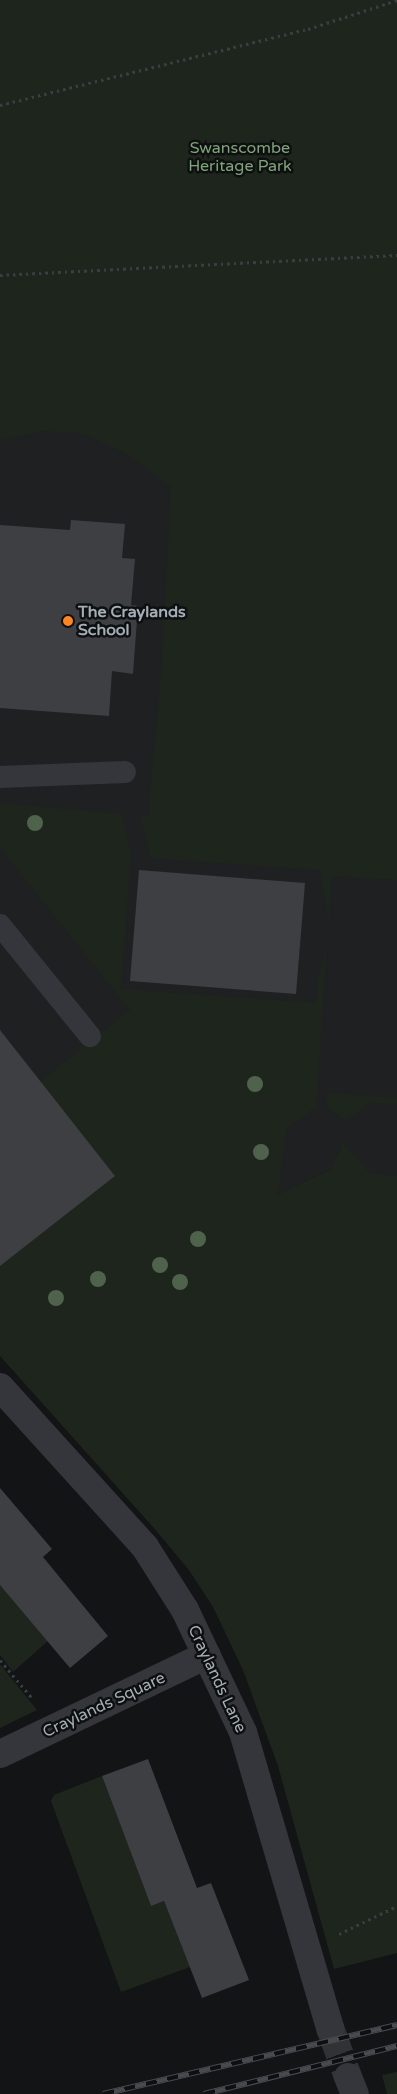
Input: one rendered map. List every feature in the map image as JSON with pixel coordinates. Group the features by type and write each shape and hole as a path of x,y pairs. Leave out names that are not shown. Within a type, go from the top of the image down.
{"street":[{"name":"Craylands Lane","path":"0,1387 151,1555 174,1590 243,1732 330,2028"},
{"name":"Craylands Square","path":"0,1754 207,1655"}],"lane":[{"path":"0,777 125,772"},
{"path":"0,925 90,1036"}],"path":[{"path":"0,105 308,29 397,0"},
{"path":"0,275 397,255"},
{"path":"0,1660 41,1709 52,1729"},
{"path":"308,1948 397,1906"}],"shaded area":[{"name":"The Craylands School","path":"0,310 397,375 397,1204 331,1169 278,1194 0,1291"}],"green space":[{"name":"Swanscombe Heritage Park","path":"0,0 397,0 397,880 332,876 329,924 320,870 150,858 141,816 148,816 162,663 171,487 129,455 82,433 40,431 0,440"},
{"path":"0,803 122,814 131,855 121,989 316,1003 318,977 327,945 316,1107 286,1129 278,1194 331,1169 343,1143 371,1174 397,1176 397,1953 334,1969 278,1766 243,1670 213,1607 189,1570 153,1527 0,1356 0,1263 2,1264 115,1176 40,1082 130,1010 0,848"},
{"path":"327,1093 397,1098 397,1105 371,1102 346,1120 327,1108"},
{"path":"0,1566 48,1641 13,1672 0,1655"},
{"path":"0,1664 37,1710 0,1728"},
{"path":"102,1776 151,1906 164,1901 190,1967 121,1992 51,1801 54,1795"},
{"path":"397,2072 397,2094 387,2094 382,2075"}],"building":[{"name":"The Craylands School","path":"71,520 125,524 122,558 135,559 131,605 138,606 133,674 112,671 109,716 0,708 0,525 70,530"},
{"path":"139,870 305,883 296,994 130,981"},
{"path":"0,1030 115,1176 0,1266"},
{"path":"0,1488 52,1549 43,1557 108,1636 70,1668 0,1585"},
{"path":"148,1759 197,1888 211,1883 249,1980 202,1998 164,1901 151,1906 102,1776"}],"tunnel":[{"path":"330,2028 348,2077"}],"railway":[{"path":"103,2094 397,2025"},
{"path":"204,2094 397,2046"}],"place":[{"name":"The Craylands School","path":"68,621"}]}
